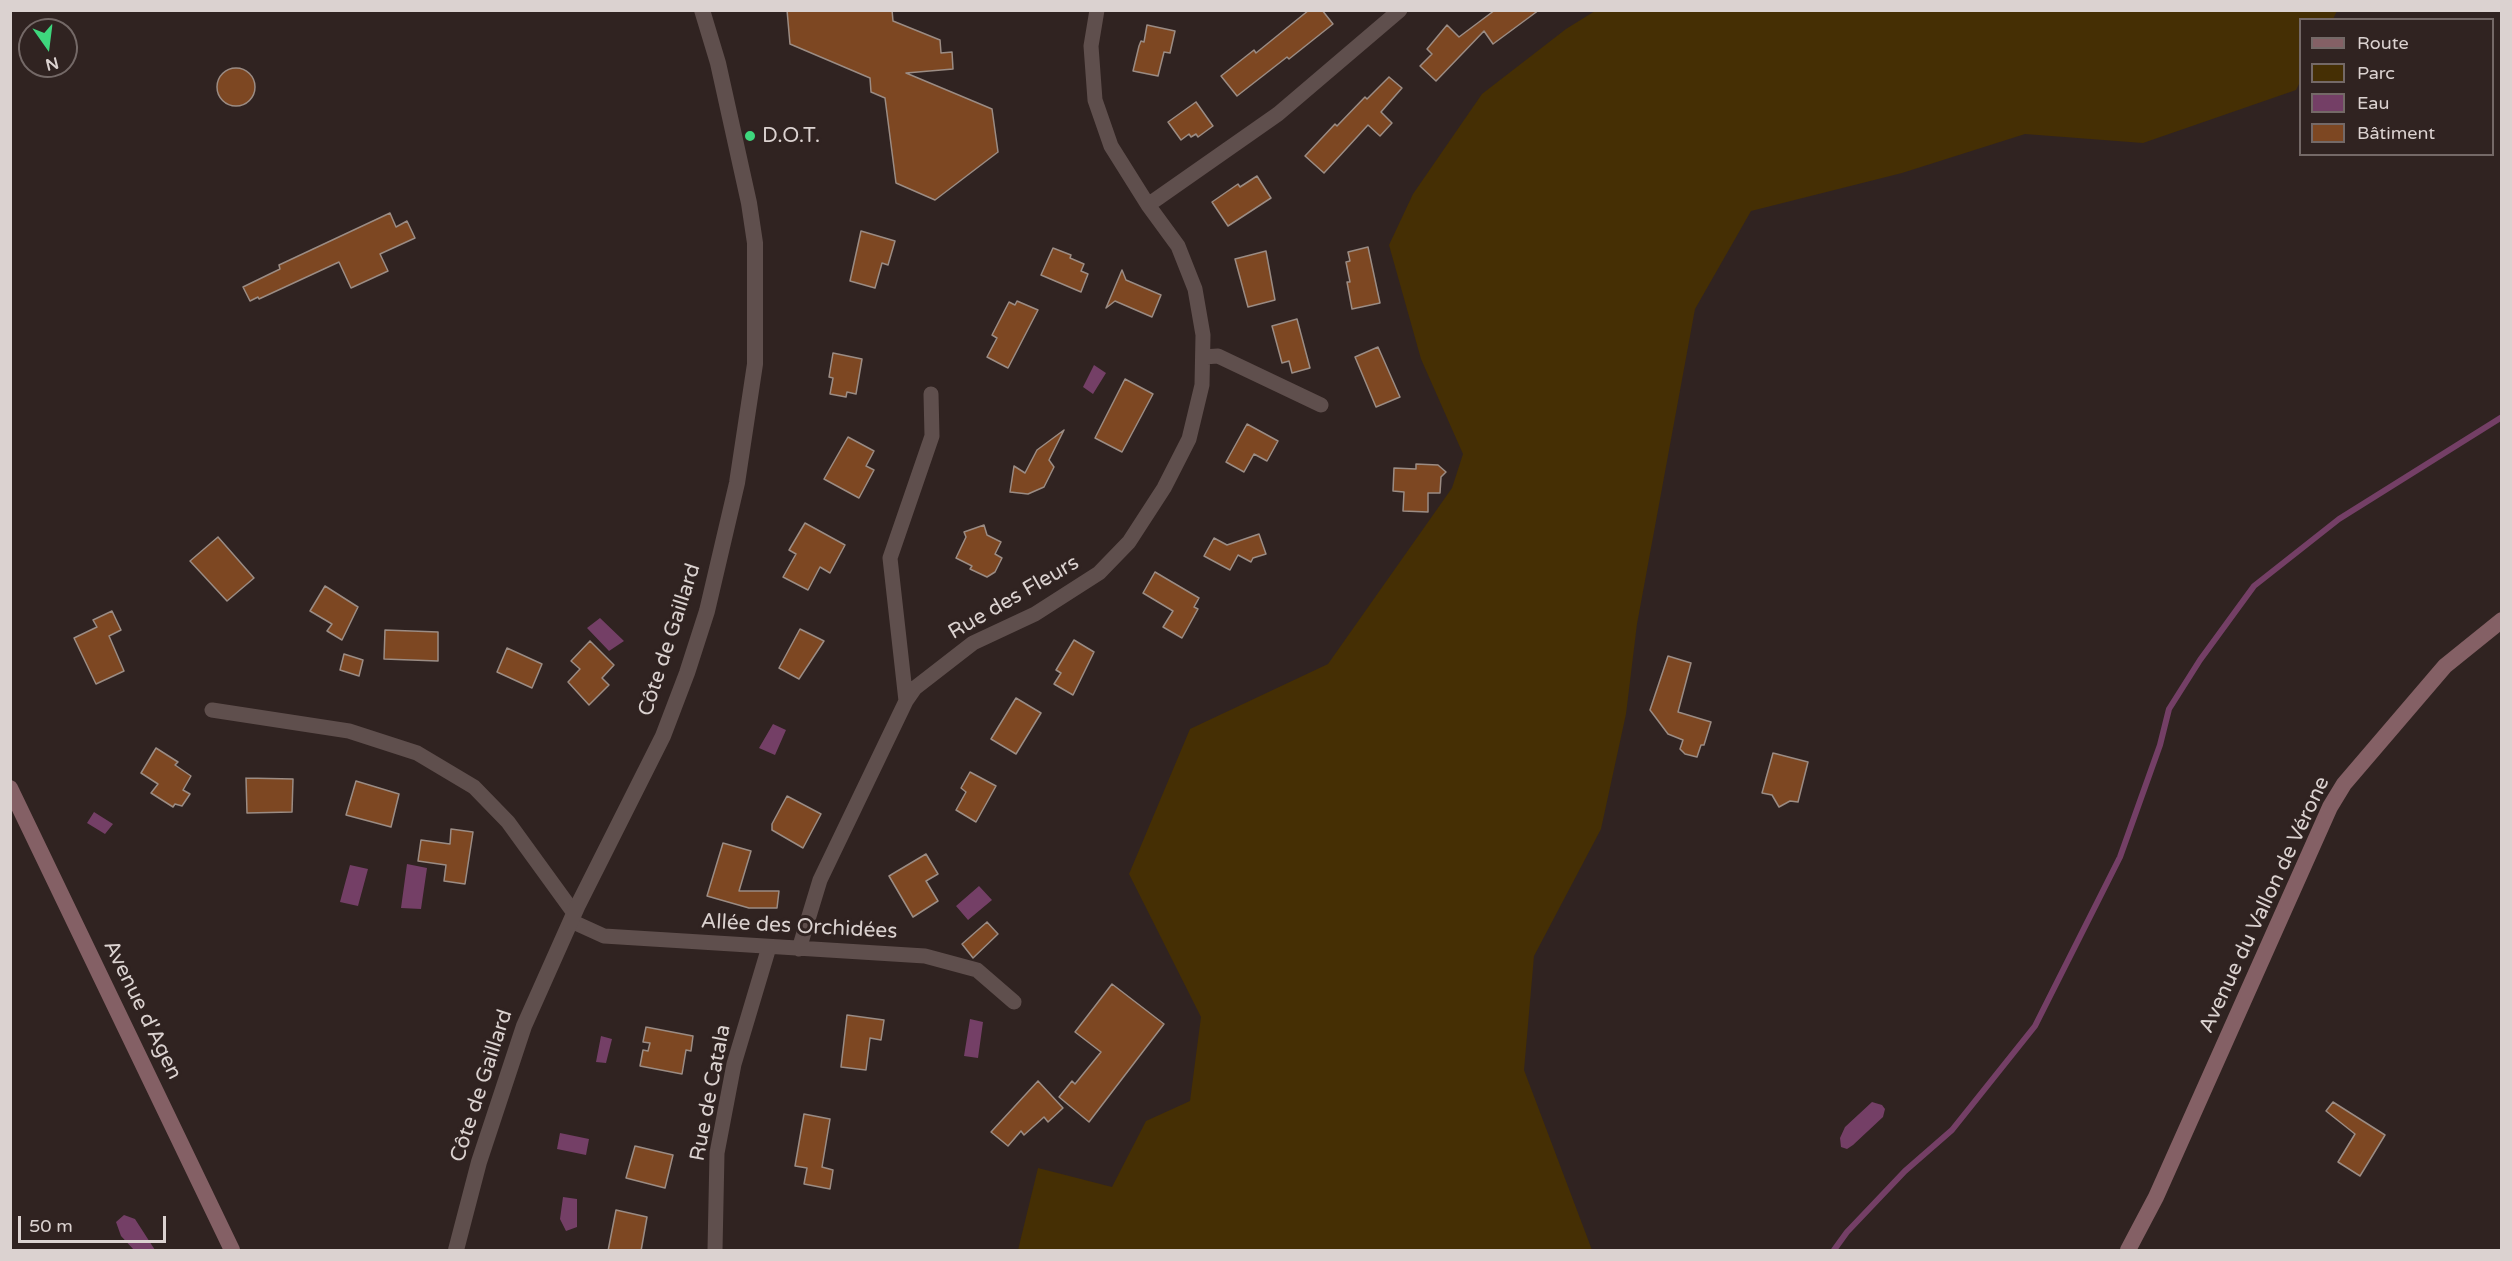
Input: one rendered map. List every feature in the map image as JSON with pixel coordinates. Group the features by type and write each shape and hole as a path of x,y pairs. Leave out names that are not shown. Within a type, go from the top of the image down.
{"main road":[{"name":"Avenue du Vallon de Vérone","path":"2128,1251 2156,1197 2330,807 2344,784 2445,666 2502,620"},
{"name":"Avenue d'Agen","path":"10,788 232,1251"}],"street":[{"name":"Côte de Gaillard","path":"456,1251 479,1162 524,1026 572,917 663,736 687,673 707,611 737,483 754,364 755,243 749,203 718,63 702,10"},
{"name":"Rue des Fleurs","path":"799,949 820,880 906,701 915,688 973,643 1035,614 1099,573 1129,542 1164,488 1189,439 1202,386 1203,335 1195,289 1178,246 1148,205 1111,146 1095,100 1091,46 1097,10"},
{"path":"1148,205 1278,114 1400,10"},
{"path":"1203,357 1218,356 1321,405"},
{"path":"906,701 890,558 932,436 931,394"},
{"path":"212,710 349,731 417,753 474,787 508,822 572,917"},
{"name":"Allée des Orchidées","path":"572,917 604,936 925,956 977,970 1014,1002"},
{"name":"Rue de Catala","path":"715,1251 717,1153 734,1064 769,947"}],"green space":[{"path":"1595,11 2337,11 2334,18 2299,18 2299,84 2296,90 2143,143 2025,134 1902,173 1751,211 1695,309 1637,624 1626,714 1601,829 1534,956 1524,1070 1592,1250 1018,1250 1038,1168 1112,1187 1146,1121 1190,1101 1201,1017 1129,874 1190,729 1328,664 1452,488 1463,454 1421,359 1389,245 1413,194 1482,94 1566,29"}],"water":[{"path":"1094,365 1106,373 1093,394 1083,387"},
{"path":"600,618 624,641 609,651 587,628"},
{"path":"773,724 786,730 775,755 759,748"},
{"path":"94,812 113,824 105,834 87,823"},
{"path":"407,864 427,868 421,909 401,908"},
{"path":"350,865 368,869 358,906 340,902"},
{"path":"979,886 992,900 968,920 956,906"},
{"path":"970,1019 983,1022 978,1058 964,1056"},
{"path":"601,1036 612,1039 606,1063 596,1062"},
{"path":"1872,1102 1882,1105 1885,1109 1883,1117 1853,1145 1847,1149 1841,1147 1840,1138 1845,1127"},
{"path":"560,1133 589,1139 586,1155 557,1149"},
{"path":"563,1197 577,1199 577,1227 566,1231 560,1219"},
{"path":"124,1215 135,1219 155,1250 134,1250 121,1236 116,1222"}],"building":[{"path":"787,10 892,10 893,21 940,40 941,53 952,52 953,69 906,73 992,109 998,152 935,200 896,183 885,98 871,92 870,78 790,44"},
{"path":"1309,10 1322,10 1333,24 1237,96 1221,76 1254,50 1256,53"},
{"path":"1495,10 1539,10 1493,44 1484,31 1436,81 1420,66 1432,54 1427,49 1447,25 1459,37"},
{"path":"1147,25 1175,31 1170,53 1164,52 1158,76 1133,71 1139,46 1141,41 1144,42"},
{"path":"236,68 250,73 255,87 250,101 236,106 222,101 217,87 222,73"},
{"path":"1389,77 1402,88 1381,112 1392,123 1380,136 1368,125 1324,173 1305,156 1335,124 1337,126 1365,97 1367,99"},
{"path":"1196,102 1213,126 1198,137 1196,134 1191,137 1189,134 1181,140 1168,122"},
{"path":"1257,176 1271,198 1228,226 1212,202 1238,184 1240,187"},
{"path":"390,213 396,227 407,221 415,238 380,254 388,271 351,288 339,262 250,301 243,287 280,269 279,265"},
{"path":"861,231 895,241 888,265 882,263 875,288 850,281"},
{"path":"1368,247 1380,303 1352,309 1347,282 1350,282 1346,262 1350,261 1348,252"},
{"path":"1053,248 1071,255 1070,258 1084,264 1081,271 1088,274 1081,292 1041,275"},
{"path":"1266,251 1275,300 1248,307 1235,259"},
{"path":"1122,270 1126,280 1161,295 1152,317 1115,301 1106,308"},
{"path":"1017,301 1038,310 1008,368 987,357 997,338 992,335 1009,302 1015,305"},
{"path":"1297,319 1310,368 1292,373 1289,361 1282,363 1272,326"},
{"path":"1378,347 1400,397 1376,407 1355,357"},
{"path":"833,353 862,359 856,394 847,392 846,397 830,394 833,378 829,377"},
{"path":"1125,379 1153,394 1122,452 1095,438"},
{"path":"1247,424 1278,441 1267,461 1254,454 1244,472 1226,462"},
{"path":"1064,430 1049,460 1054,467 1044,487 1028,494 1010,492 1014,466 1025,473 1037,450"},
{"path":"848,437 874,451 866,466 874,470 859,498 824,479"},
{"path":"1416,464 1438,465 1446,472 1441,477 1440,493 1428,493 1428,512 1403,511 1404,492 1393,491 1394,468 1416,469"},
{"path":"805,523 845,545 830,573 820,567 808,590 783,577 796,554 789,550"},
{"path":"984,525 987,535 1001,542 995,554 1002,558 995,572 987,577 970,569 972,566 956,558 966,537 964,532"},
{"path":"1259,534 1266,554 1253,558 1251,562 1238,555 1230,570 1204,556 1214,538 1227,545"},
{"path":"218,537 254,578 227,601 190,561"},
{"path":"1155,572 1199,598 1194,607 1198,609 1182,638 1163,627 1173,611 1143,593"},
{"path":"325,586 358,607 342,640 327,631 332,624 310,611"},
{"path":"112,611 121,630 109,636 124,671 96,684 74,638 97,627 93,620"},
{"path":"800,629 824,641 799,679 779,668"},
{"path":"385,630 438,632 438,661 384,659"},
{"path":"1074,640 1094,652 1073,695 1054,684 1061,673 1056,670"},
{"path":"590,641 614,665 602,678 609,685 589,705 568,682 580,669 571,661"},
{"path":"507,648 542,664 532,688 497,672"},
{"path":"344,654 363,660 359,676 340,670"},
{"path":"1668,656 1691,663 1678,712 1711,722 1704,745 1701,745 1697,757 1685,754 1680,749 1683,740 1668,734 1650,710"},
{"path":"1016,698 1041,713 1016,754 991,739"},
{"path":"156,748 178,762 175,765 191,776 183,790 190,794 182,806 175,804 173,807 151,793 158,784 141,773"},
{"path":"1773,753 1808,762 1798,802 1790,801 1779,807 1772,795 1762,793"},
{"path":"970,772 996,786 976,822 956,810 966,792 961,788"},
{"path":"246,778 293,779 292,812 247,813"},
{"path":"356,781 399,794 391,827 346,815"},
{"path":"787,796 821,814 803,848 772,830 772,824"},
{"path":"451,829 473,832 465,884 444,881 446,865 418,861 421,840 450,844"},
{"path":"723,843 751,851 739,891 779,891 777,908 749,908 707,896"},
{"path":"926,854 938,874 926,881 938,901 913,917 889,876"},
{"path":"987,922 998,934 973,958 962,944"},
{"path":"1112,984 1164,1024 1089,1122 1059,1097 1072,1081 1075,1084 1101,1052 1075,1032"},
{"path":"847,1015 884,1020 881,1040 870,1038 866,1070 841,1067"},
{"path":"646,1027 693,1036 691,1051 686,1050 682,1074 640,1066 643,1050 648,1051 650,1043 643,1042"},
{"path":"1038,1081 1063,1108 1048,1122 1044,1117 1024,1135 1021,1131 1008,1146 991,1132"},
{"path":"2333,1102 2385,1135 2360,1176 2338,1162 2355,1134 2326,1111"},
{"path":"804,1114 830,1119 822,1167 833,1170 830,1189 804,1184 807,1168 795,1166"},
{"path":"635,1146 673,1155 665,1188 626,1178"},
{"path":"616,1210 647,1217 641,1251 608,1251"}],"waterway":[{"path":"1834,1250 1847,1232 1905,1171 1952,1130 2035,1026 2120,857 2160,745 2169,709 2200,660 2254,586 2339,519 2502,417"}],"place":[{"name":"D.O.T.","path":"750,136"}]}
